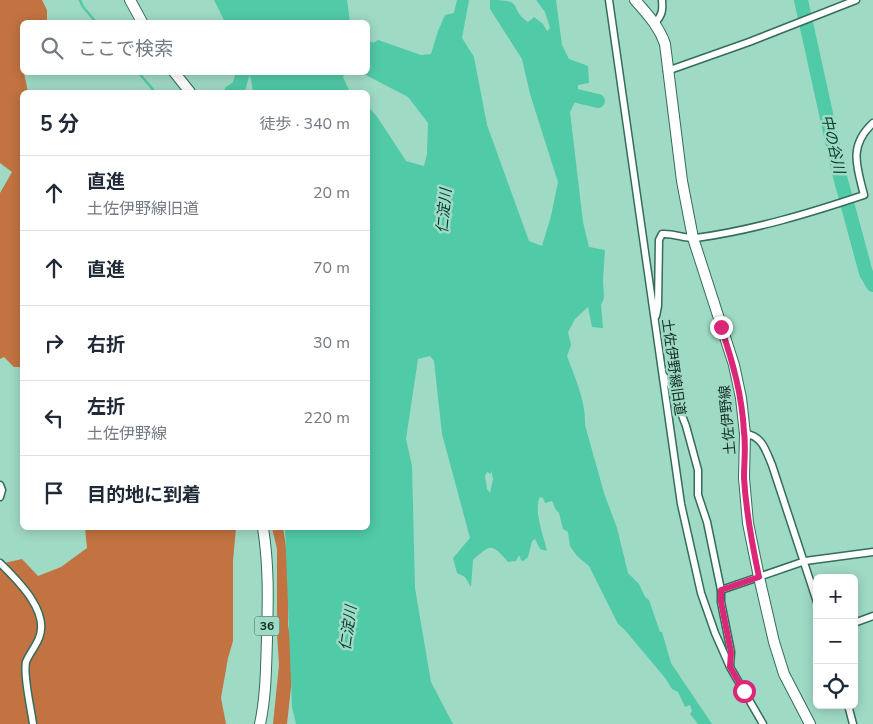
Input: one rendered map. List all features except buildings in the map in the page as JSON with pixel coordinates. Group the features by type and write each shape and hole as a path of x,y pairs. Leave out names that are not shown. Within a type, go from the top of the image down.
{"main road":[{"path":"130,0 141,20"},
{"name":"土佐伊野線","path":"635,0 662,33 682,181 693,238 734,365 741,398 745,434 744,478 748,523 759,577 774,642 784,674 810,724"},
{"path":"176,75 188,90"},
{"name":"36","path":"260,724 266,683 269,596 267,554 262,530"}],"street":[{"name":"土佐伊野線旧道","path":"609,0 681,504 701,593 715,633 730,667 763,724"},
{"path":"655,23 662,15 662,0"},
{"path":"667,71 856,0"},
{"path":"655,319 658,306 659,240 662,234 693,238 765,224 864,195 856,162 858,143 873,123"},
{"path":"663,374 670,384 680,409 698,470 698,495 707,522 721,590 721,602 731,652 730,667"},
{"path":"745,434 753,434 762,444 772,465 813,588"},
{"path":"0,485 2,490 0,497"},
{"path":"721,590 805,561 873,552"},
{"path":"0,562 26,590 40,619 40,638 26,662 33,724"},
{"path":"858,622 873,616"},
{"path":"849,709 853,724"}],"shaded area":[{"path":"0,0 42,0 47,10 47,20 20,20 20,75 24,75 28,90 20,90 20,367 14,367 4,357 0,359 0,193 12,172 0,163"},
{"path":"85,530 236,530 233,561 233,641 221,698 226,724 0,724 0,564 22,559 38,576 61,567 87,548"},
{"path":"272,530 283,530 289,565 288,625 293,669 287,724 273,724 279,665 277,549"}],"water":[{"path":"214,0 347,0 350,20 224,20"},
{"name":"仁淀川","path":"457,0 469,0 462,38 474,57 487,125 529,241 542,246 558,182 530,94 522,59 490,9 490,0 513,3 518,13 528,22 534,17 543,24 547,31 550,28 545,12 536,0 556,0 562,45 569,59 588,66 589,83 578,85 578,96 570,112 583,222 589,247 605,250 604,298 601,305 603,328 592,327 588,307 575,319 568,332 571,345 567,356 582,398 585,425 604,493 617,528 628,573 639,584 645,597 649,600 660,632 662,632 671,663 712,724 698,724 690,714 692,711 690,705 685,707 678,692 672,689 666,679 618,624 589,566 577,556 570,546 568,532 563,529 559,513 552,501 545,503 543,498 540,497 538,502 538,516 547,551 540,549 535,539 532,541 528,557 523,561 519,555 516,561 508,562 495,549 488,548 473,560 471,587 465,577 457,573 453,558 470,538 442,434 434,361 430,356 418,359 406,439 412,466 415,588 431,682 453,724 296,724 292,707 285,530 370,530 370,108 406,161 424,166 427,154 428,123 408,97 366,75 370,75 370,41 373,43 378,40 421,55 431,54 445,15 454,13","holes":["491,470 493,479 490,493 487,489 485,476 487,472 491,474"]},
{"path":"249,75 344,75 343,77 349,90 253,90"}],"waterway":[{"path":"80,0 83,7 94,20"},
{"name":"中の谷川","path":"801,0 839,173 866,273 873,285"},
{"path":"141,75 153,90"},
{"path":"234,90 239,87 242,75"},
{"path":"560,92 598,101"}],"route":[{"path":"721,327 734,365 741,398 745,434 744,478 748,523 759,577 721,590 721,602 731,652 730,667 744,691"}]}
